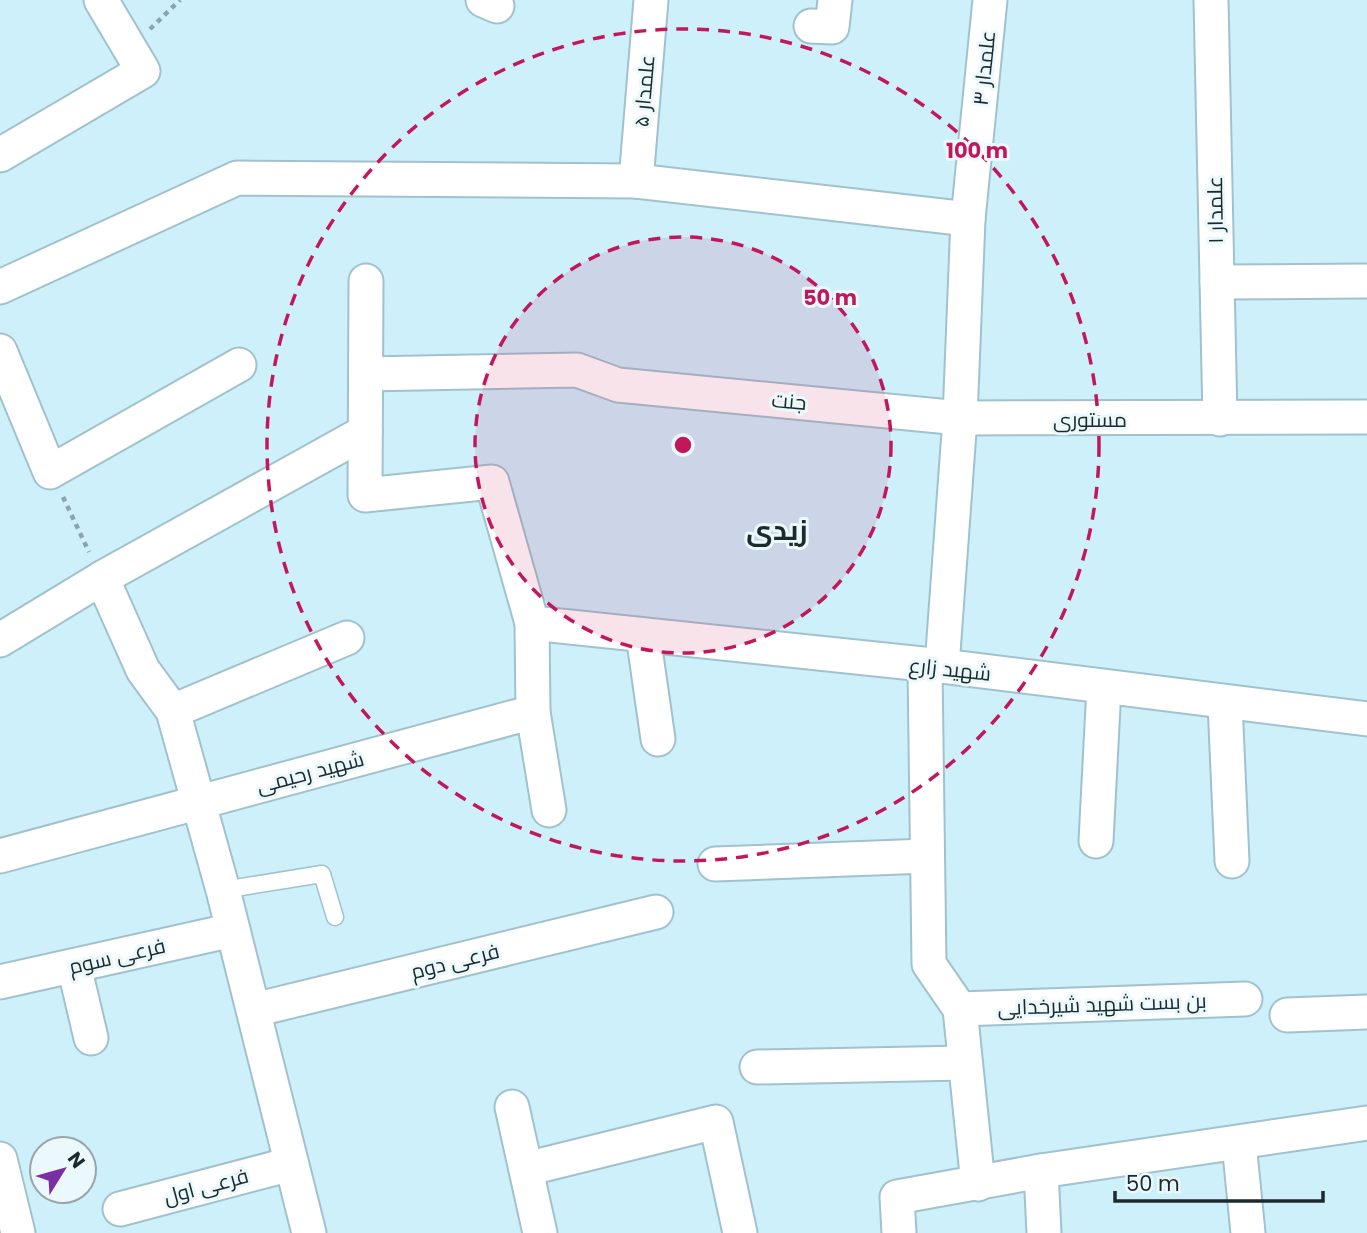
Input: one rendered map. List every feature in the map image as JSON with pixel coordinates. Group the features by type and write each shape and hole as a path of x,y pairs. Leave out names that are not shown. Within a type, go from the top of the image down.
{"street":[{"path":"0,155 143,71 101,0"},
{"name":"علمدار ۵","path":"636,181 651,0"},
{"path":"811,26 832,27 835,0"},
{"name":"علمدار ۳","path":"960,1009 929,964 927,856 933,666 960,418 968,219 990,0"},
{"name":"علمدار ۱","path":"1211,0 1220,419"},
{"path":"0,288 237,178 636,181 968,219"},
{"path":"366,281 365,495 492,482 532,623 533,712 549,810"},
{"path":"1217,282 1367,281"},
{"path":"0,351 50,472 239,365"},
{"name":"جنت","path":"366,374 577,370 618,385 960,418"},
{"name":"مستوری","path":"960,418 1367,417"},
{"path":"0,639 365,432"},
{"path":"102,579 144,670 173,711 223,890 309,1233"},
{"name":"شهید زارع","path":"532,623 933,666 1367,719"},
{"path":"643,635 658,739"},
{"path":"173,711 347,638"},
{"path":"1096,841 1104,687"},
{"path":"1225,702 1232,862"},
{"name":"شهید رحیمی","path":"0,856 533,712"},
{"path":"715,864 927,856"},
{"name":"فرعی دوم","path":"254,1010 656,912"},
{"name":"فرعی سوم","path":"0,982 233,930"},
{"path":"74,966 92,1038"},
{"name":"بن بست شهید شیرخدایی","path":"960,1009 1245,999"},
{"path":"960,1009 978,1184"},
{"path":"1287,1015 1367,1012"},
{"path":"757,1067 965,1063"},
{"path":"512,1107 540,1233"},
{"path":"526,1169 716,1122 740,1233"},
{"path":"899,1233 897,1197 1041,1171 1367,1123"},
{"path":"1239,1143 1248,1233"},
{"path":"0,1158 14,1232"},
{"name":"فرعی اول","path":"120,1209 291,1164"},
{"path":"1041,1171 1044,1233"}],"lane":[{"path":"223,890 322,874 335,917"}],"path":[{"path":"130,49 180,0"},
{"path":"50,472 102,579"}],"district":[{"name":"زیدی","path":"777,530"}]}
